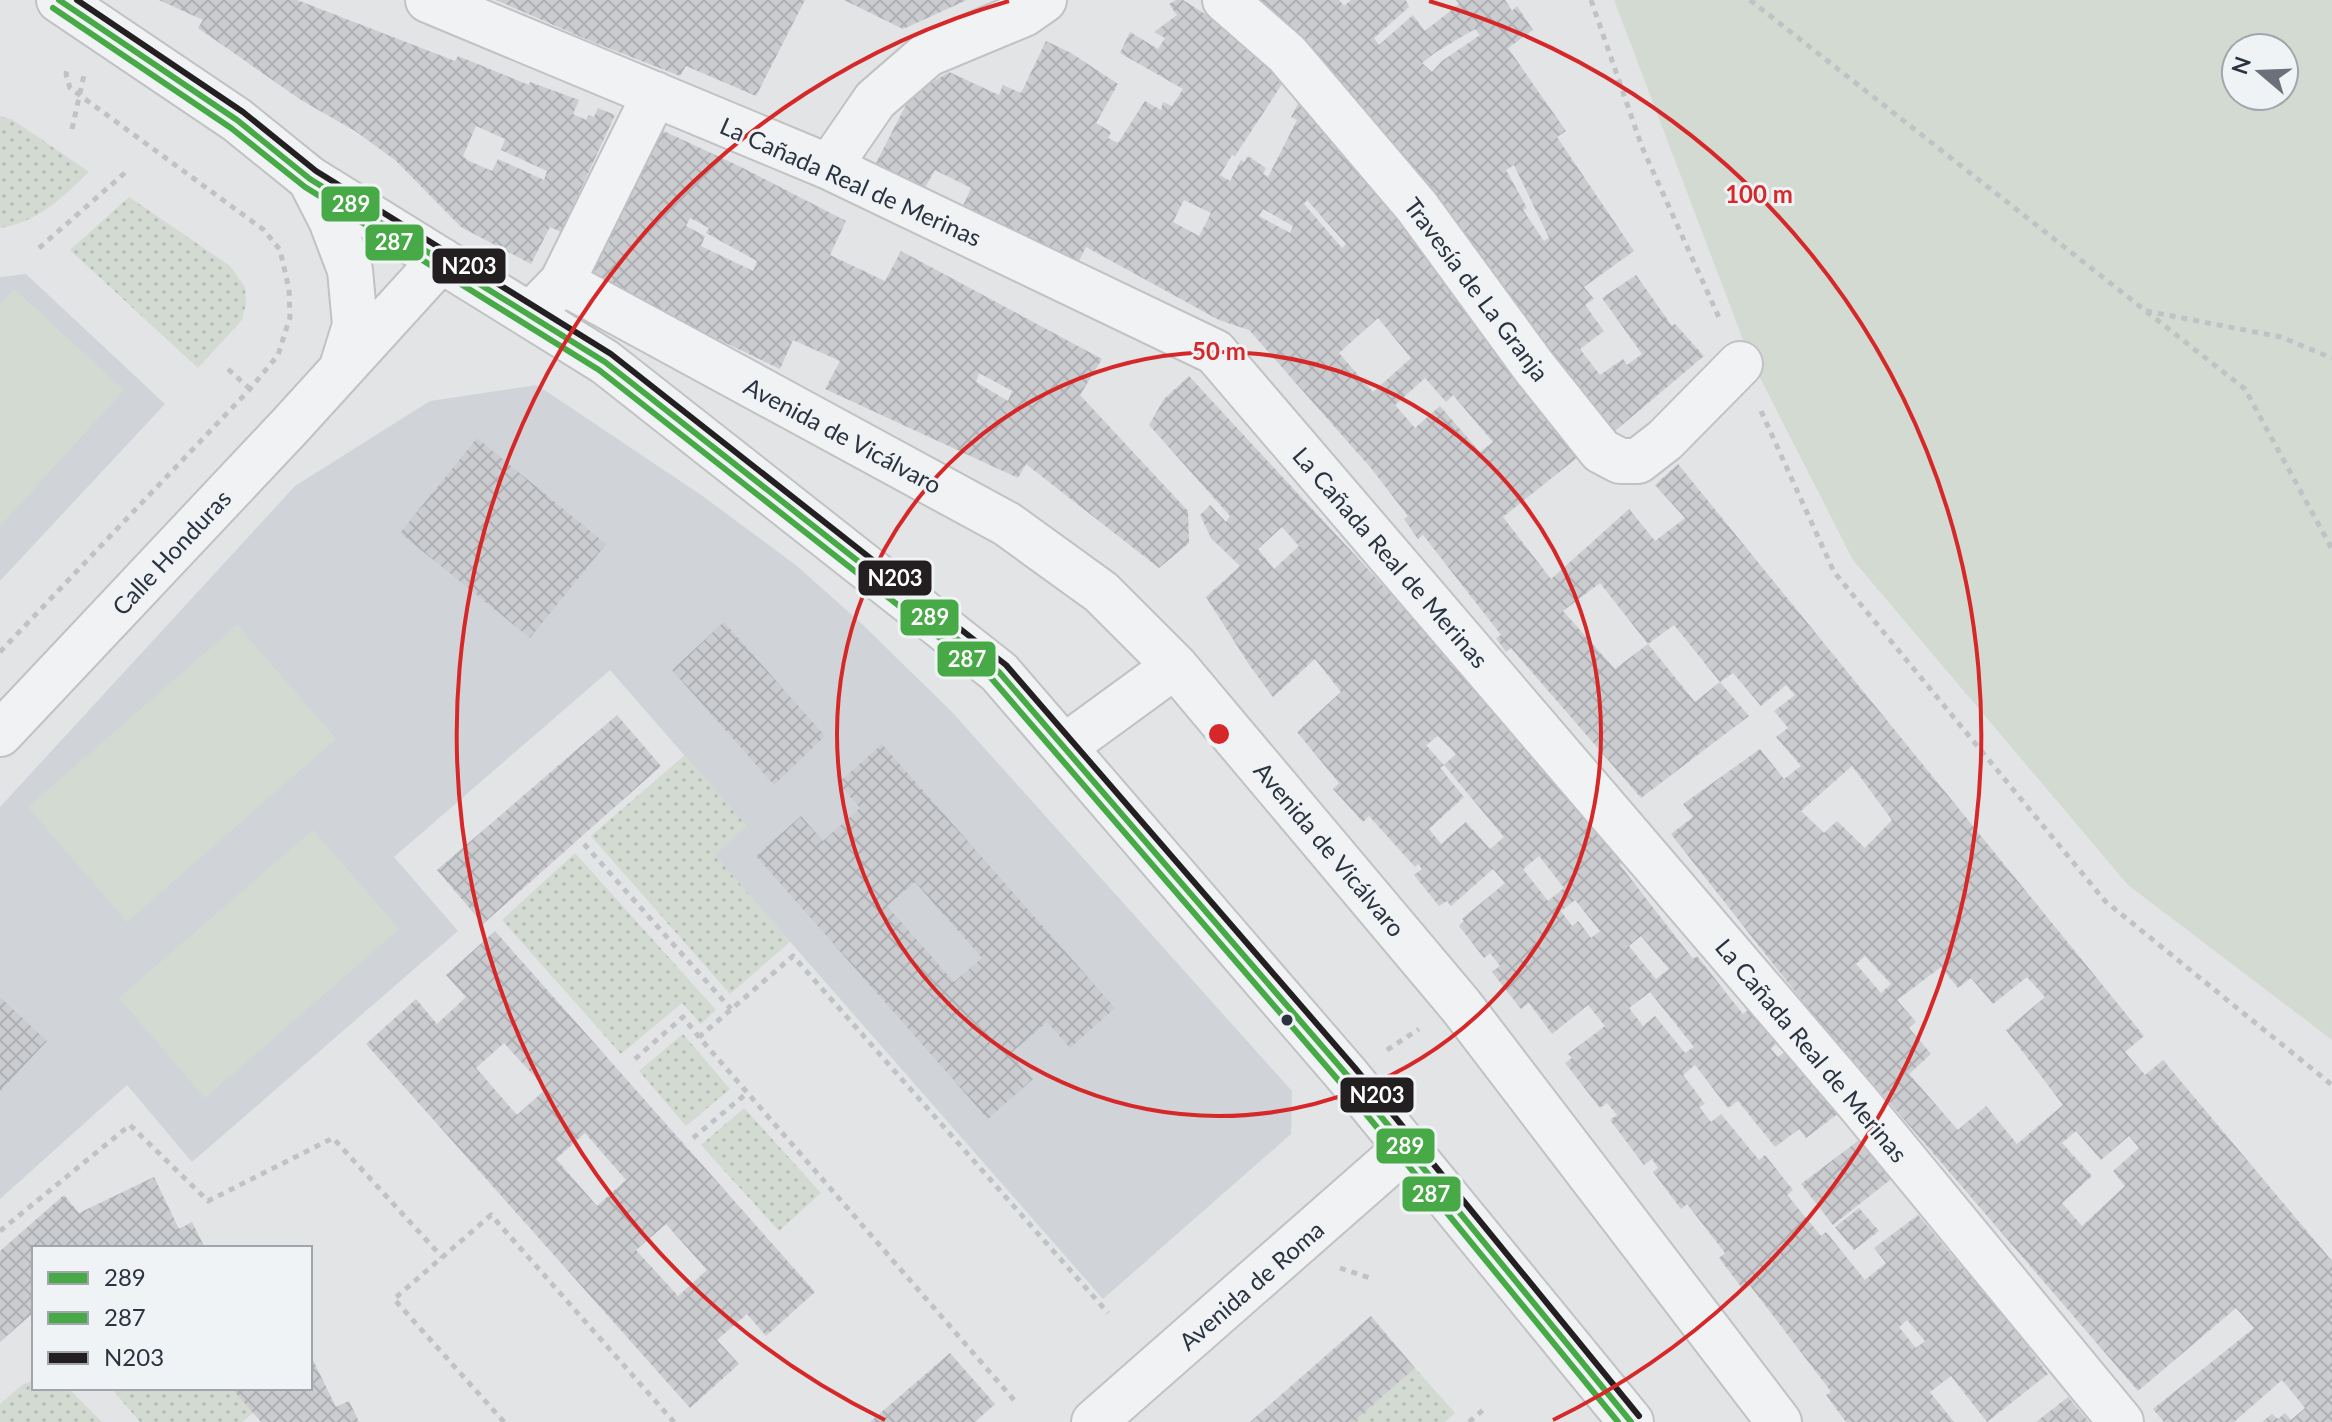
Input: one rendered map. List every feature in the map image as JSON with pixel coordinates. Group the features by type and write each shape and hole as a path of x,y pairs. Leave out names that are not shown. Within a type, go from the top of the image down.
{"street":[{"name":"La Cañada Real de Merinas","path":"428,0 829,167 1215,352 1859,1104 2121,1422"},
{"path":"829,167 875,100 928,54 1024,14 1044,0"},
{"name":"Travesía de La Granja","path":"1225,0 1287,54 1408,196 1534,367 1601,451 1620,461 1638,461 1665,440 1740,364"},
{"path":"68,6 237,120 310,179 605,362 999,672 1347,1075 1631,1422"},
{"path":"531,314 562,282 655,94"},
{"name":"Calle Honduras","path":"310,179 331,220 350,270 355,325 342,369"},
{"name":"Calle Honduras","path":"0,734 441,260"},
{"name":"Avenida de Vicálvaro","path":"562,282 1007,524 1101,592 1175,666 1461,1006 1779,1422"},
{"path":"1064,747 1175,666"},
{"name":"Avenida de Roma","path":"1094,1422 1406,1148"}],"path":[{"path":"1591,0 1642,147 1834,572 2105,901 2332,1085"},
{"path":"1750,0 2245,389 2332,549"},
{"path":"0,652 250,389 278,355 290,317 289,289 280,250 264,230 70,88 66,74 68,6"},
{"path":"72,129 80,94"},
{"path":"39,248 127,171"},
{"path":"2145,311 2281,337 2332,358"},
{"path":"584,844 731,1009"},
{"path":"699,1037 793,956 1108,1313"},
{"path":"1347,1075 1461,1006"},
{"path":"635,1059 683,1017 1014,1400"},
{"path":"693,1138 747,1093"},
{"path":"0,1231 130,1125 208,1201 333,1138 442,1257"},
{"path":"504,1422 394,1299 491,1215 674,1422"},
{"path":"1469,1422 1483,1410"}],"shaded area":[{"path":"1614,0 2332,0 2332,1040 2128,885 1853,560 1750,358"},
{"path":"0,116 13,120 89,172 59,200 38,214 0,228"},
{"path":"129,197 230,266 245,287 246,303 242,320 198,368 70,250"},
{"path":"26,274 165,404 0,581 0,277"},
{"path":"14,289 124,390 0,526 0,304"},
{"path":"537,385 704,497 797,566 862,624 952,712 1292,1091 1291,1134 1103,1299 714,855 746,826 610,670 394,857 458,931 192,1162 127,1085 0,1199 0,807 295,486 430,401"},
{"path":"237,625 336,739 127,922 28,807"},
{"path":"685,755 747,826 715,855 790,942 730,994 591,836"},
{"path":"313,830 399,929 205,1098 119,998"},
{"path":"575,853 716,1010 701,1024 682,1003 621,1054 502,920"},
{"path":"683,1034 730,1089 686,1126 639,1071"},
{"path":"744,1108 821,1193 779,1231 701,1145"},
{"path":"1415,1368 1455,1413 1445,1422 1353,1422"},
{"path":"32,1381 32,1390 70,1390 102,1422 0,1422 0,1404 22,1385"},
{"path":"113,1390 233,1390 253,1413 242,1422 140,1422"}],"building":[{"path":"159,0 297,0 455,61 458,56 529,85 530,82 579,100 573,114 586,120 589,115 594,117 598,108 615,115 561,232 550,227 531,264 461,227 395,160 355,131 301,100 198,28 203,20","holes":["476,126 505,139 501,150 547,171 544,180 498,159 492,171 463,156"]},
{"path":"496,0 805,0 756,96 686,66 680,76"},
{"path":"844,0 967,0 903,29"},
{"path":"1183,0 1229,29 1288,75 1220,175 1230,181 1241,160 1244,162 1248,156 1266,168 1263,174 1268,177 1297,120 1291,117 1301,98 1354,149 1578,457 1503,517 1551,579 1629,509 1655,541 1685,518 1655,485 1678,464 2144,1036 2125,1052 2145,1075 2163,1060 2332,1261 2332,1422 2262,1422 2272,1414 2278,1419 2285,1413 2291,1420 2305,1408 2282,1380 2234,1422 2164,1422 2153,1409 2254,1328 2236,1308 2138,1391 1807,1007 1671,834 1693,817 1683,804 1760,749 1784,779 1801,766 1776,737 1788,728 1774,711 1795,695 1786,685 1761,706 1733,673 1720,682 1749,716 1641,798 1511,648 1506,652 1496,638 1501,635 1423,535 1418,539 1404,519 1408,516 1370,467 1249,330 1219,320 1086,247 1078,263 962,208 971,188 935,170 923,191 873,169 911,95 949,72 999,95 1003,85 1021,93 1046,41 1071,53 1118,84 1096,123 1111,132 1108,138 1118,143 1145,101 1161,110 1163,102 1172,106 1183,89 1120,53 1130,32 1158,49 1165,38 1154,32 1177,15 1169,4","holes":["1184,200 1211,213 1199,236 1173,222","1307,200 1346,244 1342,248 1304,204","1263,209 1293,226 1290,233 1259,216","1378,318 1411,358 1373,392 1339,353","1425,378 1446,402 1453,395 1493,442 1480,452 1440,406 1415,428 1395,405","1600,583 1648,644 1615,669 1563,611","1674,625 1720,682 1695,702 1648,644","1852,766 1892,820 1865,848 1837,821 1824,833 1801,811","1865,956 1891,984 1881,993 1856,964","1941,967 1958,988 1971,978 1993,1004 2027,977 2045,997 2006,1030 2063,1105 2017,1144 1986,1106 1958,1130 1909,1074 1931,1054 1909,1028 1916,1022 1897,1000","2076,1131 2101,1160 2129,1136 2139,1148 2113,1171 2125,1186 2082,1226 2062,1203 2092,1176 2062,1143"]},
{"path":"1249,0 1339,0 1344,6 1351,0 1406,0 1409,7 1374,38 1379,45 1413,15 1425,31 1459,4 1456,0 1505,0 1512,11 1517,6 1533,30 1508,48 1566,131 1557,137 1634,251 1584,287 1594,299 1585,305 1604,331 1580,349 1600,375 1623,359 1627,365 1642,354 1602,298 1636,275 1672,326 1675,324 1704,356 1609,436","holes":["1475,29 1480,35 1442,61 1432,72 1422,63","1514,165 1549,238 1544,241 1523,210 1527,208 1506,170"]},
{"path":"655,127 846,221 830,255 885,281 901,251 1102,359 1080,395 1188,511 1189,543 1159,568 1026,464 1018,478 825,389 840,361 793,340 780,369 584,271","holes":["690,218 709,228 706,233 757,261 753,271 701,246 705,236 686,226","979,373 1012,391 1008,401 976,382"]},
{"path":"1189,376 1389,592 1624,861 1620,865 1693,959 1697,956 1743,1014 1748,1010 1776,1044 1771,1049 1778,1057 1790,1048 1843,1110 1806,1138 1799,1129 1775,1147 1738,1101 1728,1108 1695,1065 1683,1075 1705,1104 1699,1107 1711,1122 1721,1114 1759,1160 1765,1155 1793,1190 1787,1195 1821,1236 1826,1232 1865,1280 1886,1263 1874,1248 1918,1215 1967,1273 1970,1270 2048,1374 1987,1422 1951,1376 1930,1392 1954,1422 1846,1422 1826,1395 1831,1392 1748,1283 1742,1288 1719,1258 1725,1253 1687,1204 1681,1209 1653,1172 1658,1168 1652,1159 1644,1165 1610,1120 1617,1115 1607,1103 1600,1108 1565,1063 1572,1058 1568,1054 1605,1026 1588,1005 1552,1034 1529,1003 1521,1009 1492,972 1500,966 1490,953 1484,958 1459,926 1464,921 1462,919 1505,883 1493,869 1451,906 1447,901 1439,906 1414,875 1422,869 1418,864 1415,867 1369,816 1363,822 1333,789 1339,783 1297,732 1341,692 1315,659 1273,697 1250,666 1206,597 1240,566 1211,538 1200,515 1210,505 1226,522 1230,516 1149,425 1164,399","holes":["1282,527 1299,546 1274,569 1258,549","1438,736 1456,754 1444,765 1426,745","1444,765 1504,837 1490,849 1466,822 1441,844 1429,829 1464,797 1440,768","1539,856 1564,888 1548,901 1523,869","1575,900 1600,931 1591,938 1578,921 1572,926 1561,911","1641,936 1669,969 1656,979 1629,946","1650,992 1694,1047 1685,1053 1655,1016 1643,1026 1629,1008","1907,1320 1925,1341 1916,1348 1899,1327"]},
{"path":"477,438 606,544 530,638 400,533"},
{"path":"724,622 825,736 774,785 672,670"},
{"path":"617,715 661,766 483,924 437,870"},
{"path":"882,744 1115,1008 1070,1048 1047,1022 1010,1054 1033,1079 988,1119 756,856 801,816 823,841 860,808 838,783","holes":["915,882 982,958 954,982 887,906"]},
{"path":"495,931 815,1292 766,1336 747,1314 717,1340 739,1364 690,1408 366,1044 416,999 437,1024 466,997 446,975","holes":["504,1043 546,1089 517,1115 476,1068","585,1133 626,1180 597,1206 556,1159","666,1224 707,1270 678,1296 636,1250"]},
{"path":"0,997 47,1041 0,1091"},
{"path":"1863,1137 1893,1175 1833,1225 1801,1184"},
{"path":"154,1177 179,1229 192,1222 204,1246 32,1246 32,1314 0,1342 0,1251 64,1195 79,1213"},
{"path":"1859,1208 1879,1231 1854,1250 1835,1227"},
{"path":"1371,1316 1415,1368 1353,1422 1250,1422"},
{"path":"950,1353 995,1404 975,1422 870,1422"},
{"path":"312,1358 336,1407 349,1401 359,1422 261,1422 233,1390 312,1390"},
{"path":"2068,1397 2089,1422 2036,1422"}],"transit line":[{"name":"289","path":"59,0 237,120 310,179 605,362 999,672 1347,1075 1631,1422"},
{"name":"N203","path":"77,0 243,112 316,171 611,354 1006,665 1355,1068 1639,1416"},
{"name":"287","path":"53,8 231,128 305,187 599,370 992,679 1339,1081 1618,1422"}]}
